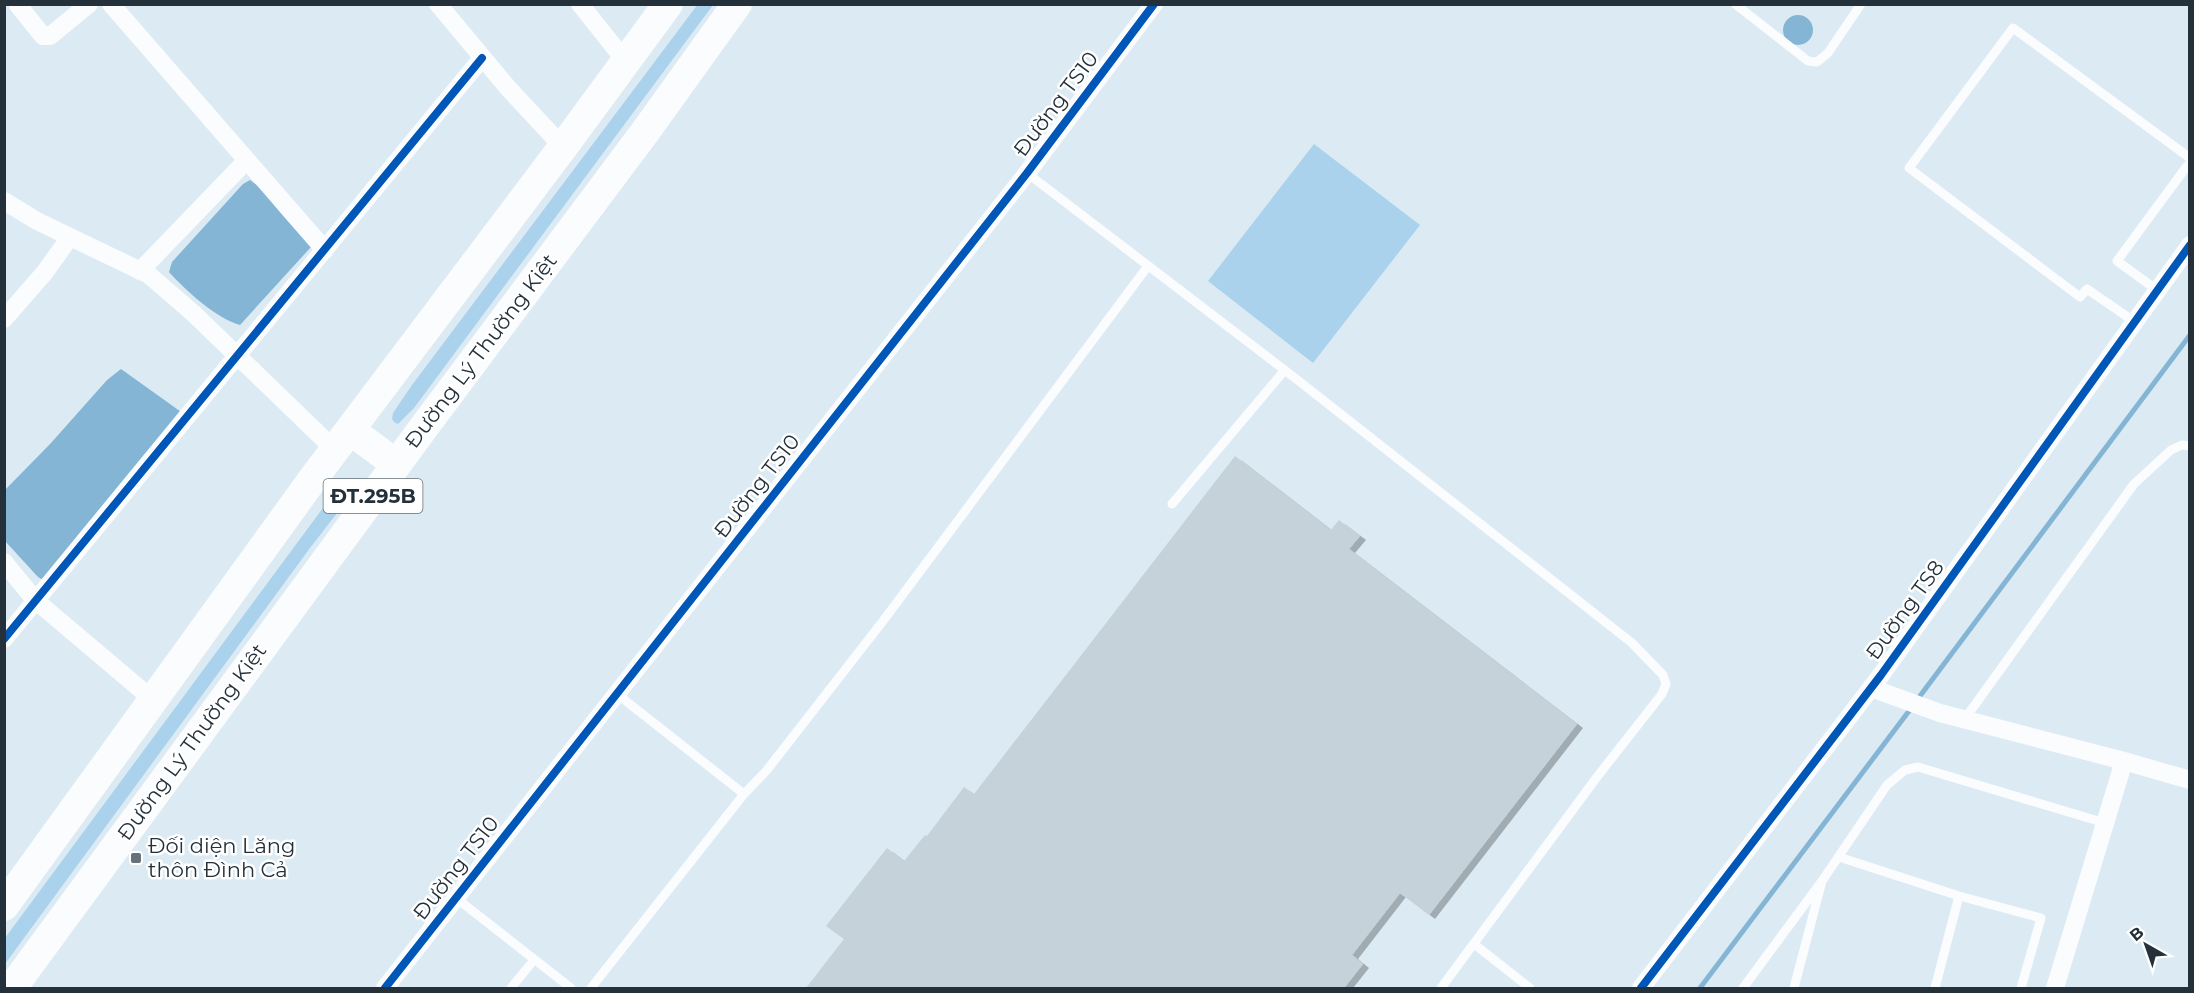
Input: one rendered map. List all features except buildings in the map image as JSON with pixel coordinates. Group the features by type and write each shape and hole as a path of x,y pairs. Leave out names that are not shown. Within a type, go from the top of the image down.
{"main road":[{"name":"ĐT.295B","path":"6,900 342,439 668,4"},
{"name":"Đường Lý Thường Kiệt","path":"12,988 396,464 645,132 737,4"},
{"path":"342,439 396,464"}],"street":[{"path":"18,6 43,36 50,36 89,4"},
{"path":"111,4 325,250"},
{"path":"438,4 482,58 563,147"},
{"path":"580,4 626,62"},
{"name":"Đường TS10","path":"385,988 1026,173 1154,4"},
{"path":"4,639 482,58"},
{"path":"140,271 246,160"},
{"path":"4,201 37,221 149,275 193,313 238,357 342,439"},
{"path":"4,320 45,272 70,237"},
{"name":"Đường TS8","path":"1641,988 1871,688 2190,246"},
{"path":"4,562 35,600 152,699"},
{"path":"1871,688 1964,720 2190,780"},
{"path":"2055,988 2124,761"}],"lane":[{"path":"1735,4 1808,61 1817,62 1828,53 1861,4"},
{"path":"2134,322 2087,289 2080,297 1909,168 2013,28 2189,163 2117,261 2157,290"},
{"path":"1026,173 1284,370 1632,643 1663,675 1666,684 1662,694 1597,777 1441,988"},
{"path":"591,988 744,794 767,770 883,621 1148,266"},
{"path":"1172,504 1284,370"},
{"path":"1964,720 2134,484 2171,450 2182,445 2190,446"},
{"path":"617,694 744,794"},
{"path":"1743,988 1822,881 1887,785 1905,770 1918,767 2105,823"},
{"path":"1839,857 1959,896 2041,918 2021,988"},
{"path":"1794,988 1822,881"},
{"path":"1935,988 1959,896"},
{"path":"456,898 571,988"},
{"path":"1474,945 1530,988"},
{"path":"511,988 534,960"}],"shaded area":[{"path":"698,4 713,5 414,408 398,424 394,422 393,413 412,385"},
{"path":"1798,15 1809,19 1813,30 1809,41 1798,45 1787,41 1783,30 1787,19"},
{"path":"1314,144 1420,225 1313,363 1208,281"},
{"path":"250,180 262,189 311,247 240,325 211,310 169,272 172,262 243,184"},
{"path":"121,369 184,414 50,584 38,577 5,541 5,490 107,380"},
{"path":"346,484 352,490 348,499 5,964 5,938 334,493"}],"waterway":[{"path":"1917,700 2190,335"},
{"path":"1700,988 1912,707"}],"cycle path":[{"path":"385,988 1027,173 1154,4"},
{"path":"4,639 482,58"},
{"path":"1641,988 1881,675 2190,245"}],"place":[{"name":"Đối diện Lăng thôn Đình Cả","path":"136,858"}]}
